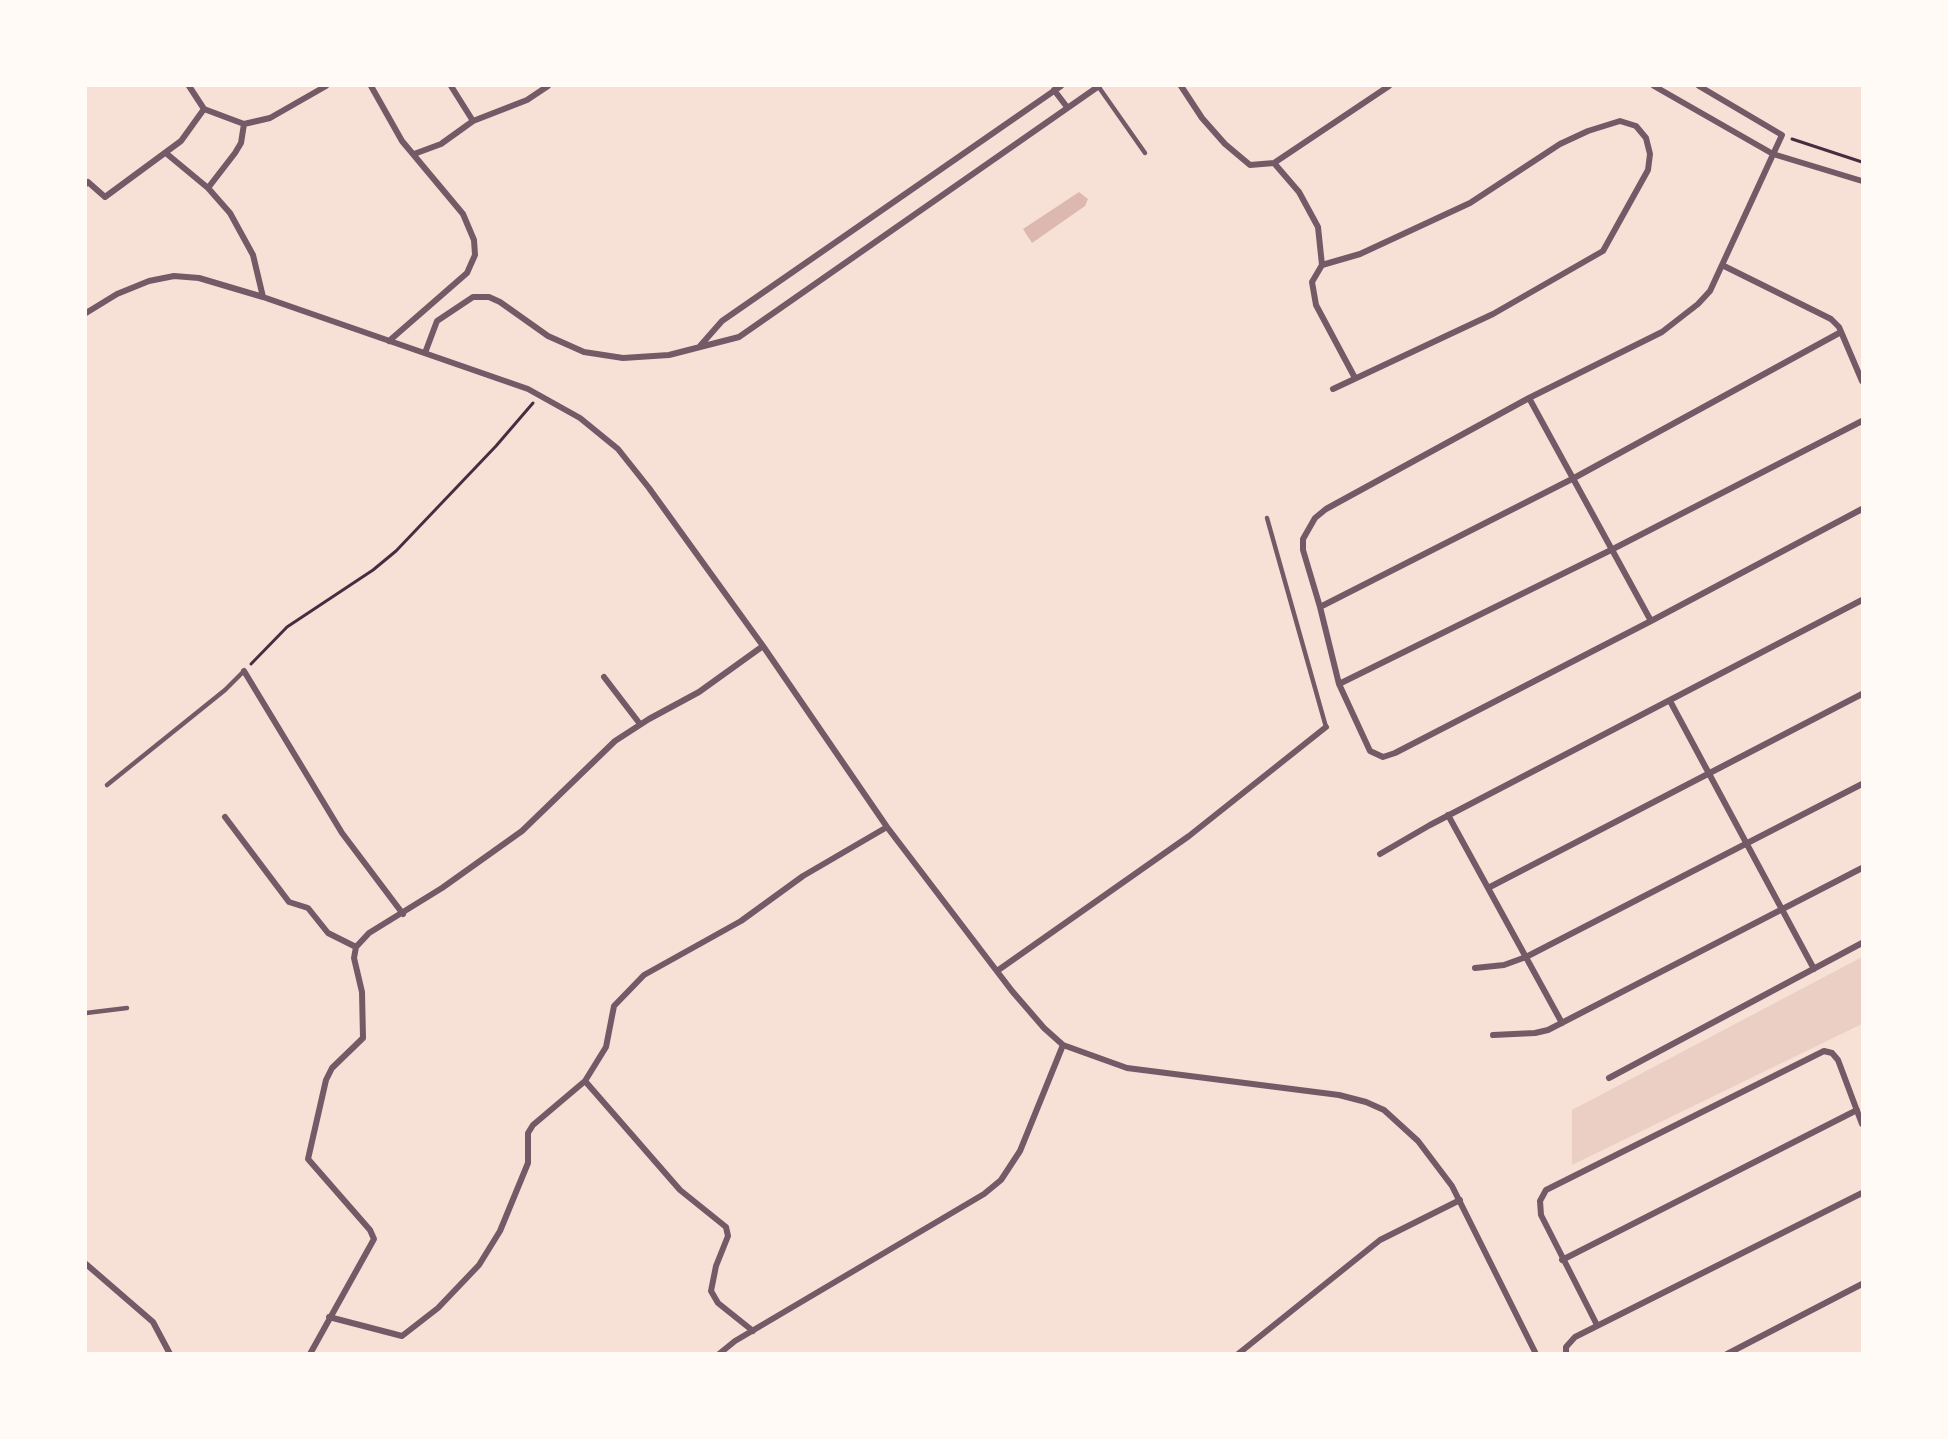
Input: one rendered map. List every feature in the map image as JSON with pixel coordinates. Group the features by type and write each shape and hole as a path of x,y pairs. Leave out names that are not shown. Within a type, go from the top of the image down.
{"street":[{"path":"189,86 204,109 244,124 270,118 326,86"},
{"path":"371,86 402,141 469,222 474,240 475,255 472,266 459,282 406,324 389,341"},
{"path":"451,86 473,121"},
{"path":"414,154 441,144 473,121 527,100 548,86"},
{"path":"700,346 722,321 1061,86"},
{"path":"424,353 437,321 473,297 489,297 500,302 548,336 584,352 622,358 669,355 739,337 1099,86"},
{"path":"1181,86 1202,117 1225,144 1250,165 1274,163 1389,86"},
{"path":"1654,86 1773,154 1863,181"},
{"path":"1699,86 1782,135 1710,291 1698,304 1662,332 1529,398 1326,509 1315,518 1303,539 1303,550 1339,684 1370,751 1383,757 1395,753 1863,509"},
{"path":"1054,90 1066,107"},
{"path":"86,184 88,182 105,197 167,154 195,124 204,109"},
{"path":"1322,265 1360,254 1470,202 1560,144 1588,131 1620,121 1636,126 1647,138 1650,154 1648,170 1603,251 1493,314 1333,389"},
{"path":"208,189 235,153 241,142 244,124"},
{"path":"167,154 208,189 230,213 253,255 263,297"},
{"path":"1274,163 1299,192 1318,227 1322,265 1312,282 1316,305 1355,378"},
{"path":"1722,266 1831,319 1841,332 1863,381"},
{"path":"86,313 134,286 174,276 199,278 263,297 539,394 580,418 618,449 649,488 763,646 887,827 997,971 1044,1028 1063,1045 1126,1068 1339,1095 1366,1102 1384,1110 1418,1140 1460,1200 1536,1353"},
{"path":"1320,607 1574,478 1841,332"},
{"path":"1529,398 1651,621"},
{"path":"1339,684 1611,550 1863,421"},
{"path":"1380,854 1448,815 1863,600"},
{"path":"310,1353 374,1239 370,1230 308,1159 326,1080 332,1068 363,1038 362,992 354,958 356,947 369,933 403,914 522,831 615,741 640,724 699,692 763,646"},
{"path":"244,671 342,833 403,914"},
{"path":"604,677 640,724"},
{"path":"1488,888 1708,772 1863,694"},
{"path":"1670,700 1814,969"},
{"path":"997,971 1189,836 1326,728"},
{"path":"1475,968 1504,964 1526,957 1863,784"},
{"path":"1448,815 1563,1023"},
{"path":"225,817 289,902 308,908 328,933 356,947"},
{"path":"330,1317 402,1336 455,1292 479,1265 517,1197 528,1164 528,1133 532,1125 585,1081 606,1047 614,1006 644,975 741,921 803,876 887,827"},
{"path":"1493,1035 1535,1033 1563,1023 1863,868"},
{"path":"1609,1078 1863,943"},
{"path":"719,1353 984,1194 1001,1180 1020,1151 1063,1045"},
{"path":"1597,1325 1541,1215 1540,1201 1546,1190 1819,1052 1832,1053 1838,1060 1863,1124"},
{"path":"585,1081 680,1190 726,1227 728,1236 716,1266 711,1291 718,1303 753,1331"},
{"path":"1562,1260 1857,1110"},
{"path":"1566,1353 1566,1347 1575,1337 1597,1325 1863,1193"},
{"path":"1238,1353 1380,1240 1460,1200"},
{"path":"86,1264 153,1322 170,1353"},
{"path":"1726,1353 1863,1284"}],"lane":[{"path":"1099,86 1145,153"},
{"path":"1267,518 1326,728"},
{"path":"107,785 225,690 244,671"},
{"path":"86,1013 127,1008"}],"path":[{"path":"1782,135 1810,147 1863,162"},
{"path":"244,671 286,627 373,570 396,551 496,446 539,394"}],"shaded area":[{"path":"1079,192 1088,199 1085,206 1032,243 1023,229"},
{"path":"1862,957 1862,1024 1572,1165 1572,1110"}]}
